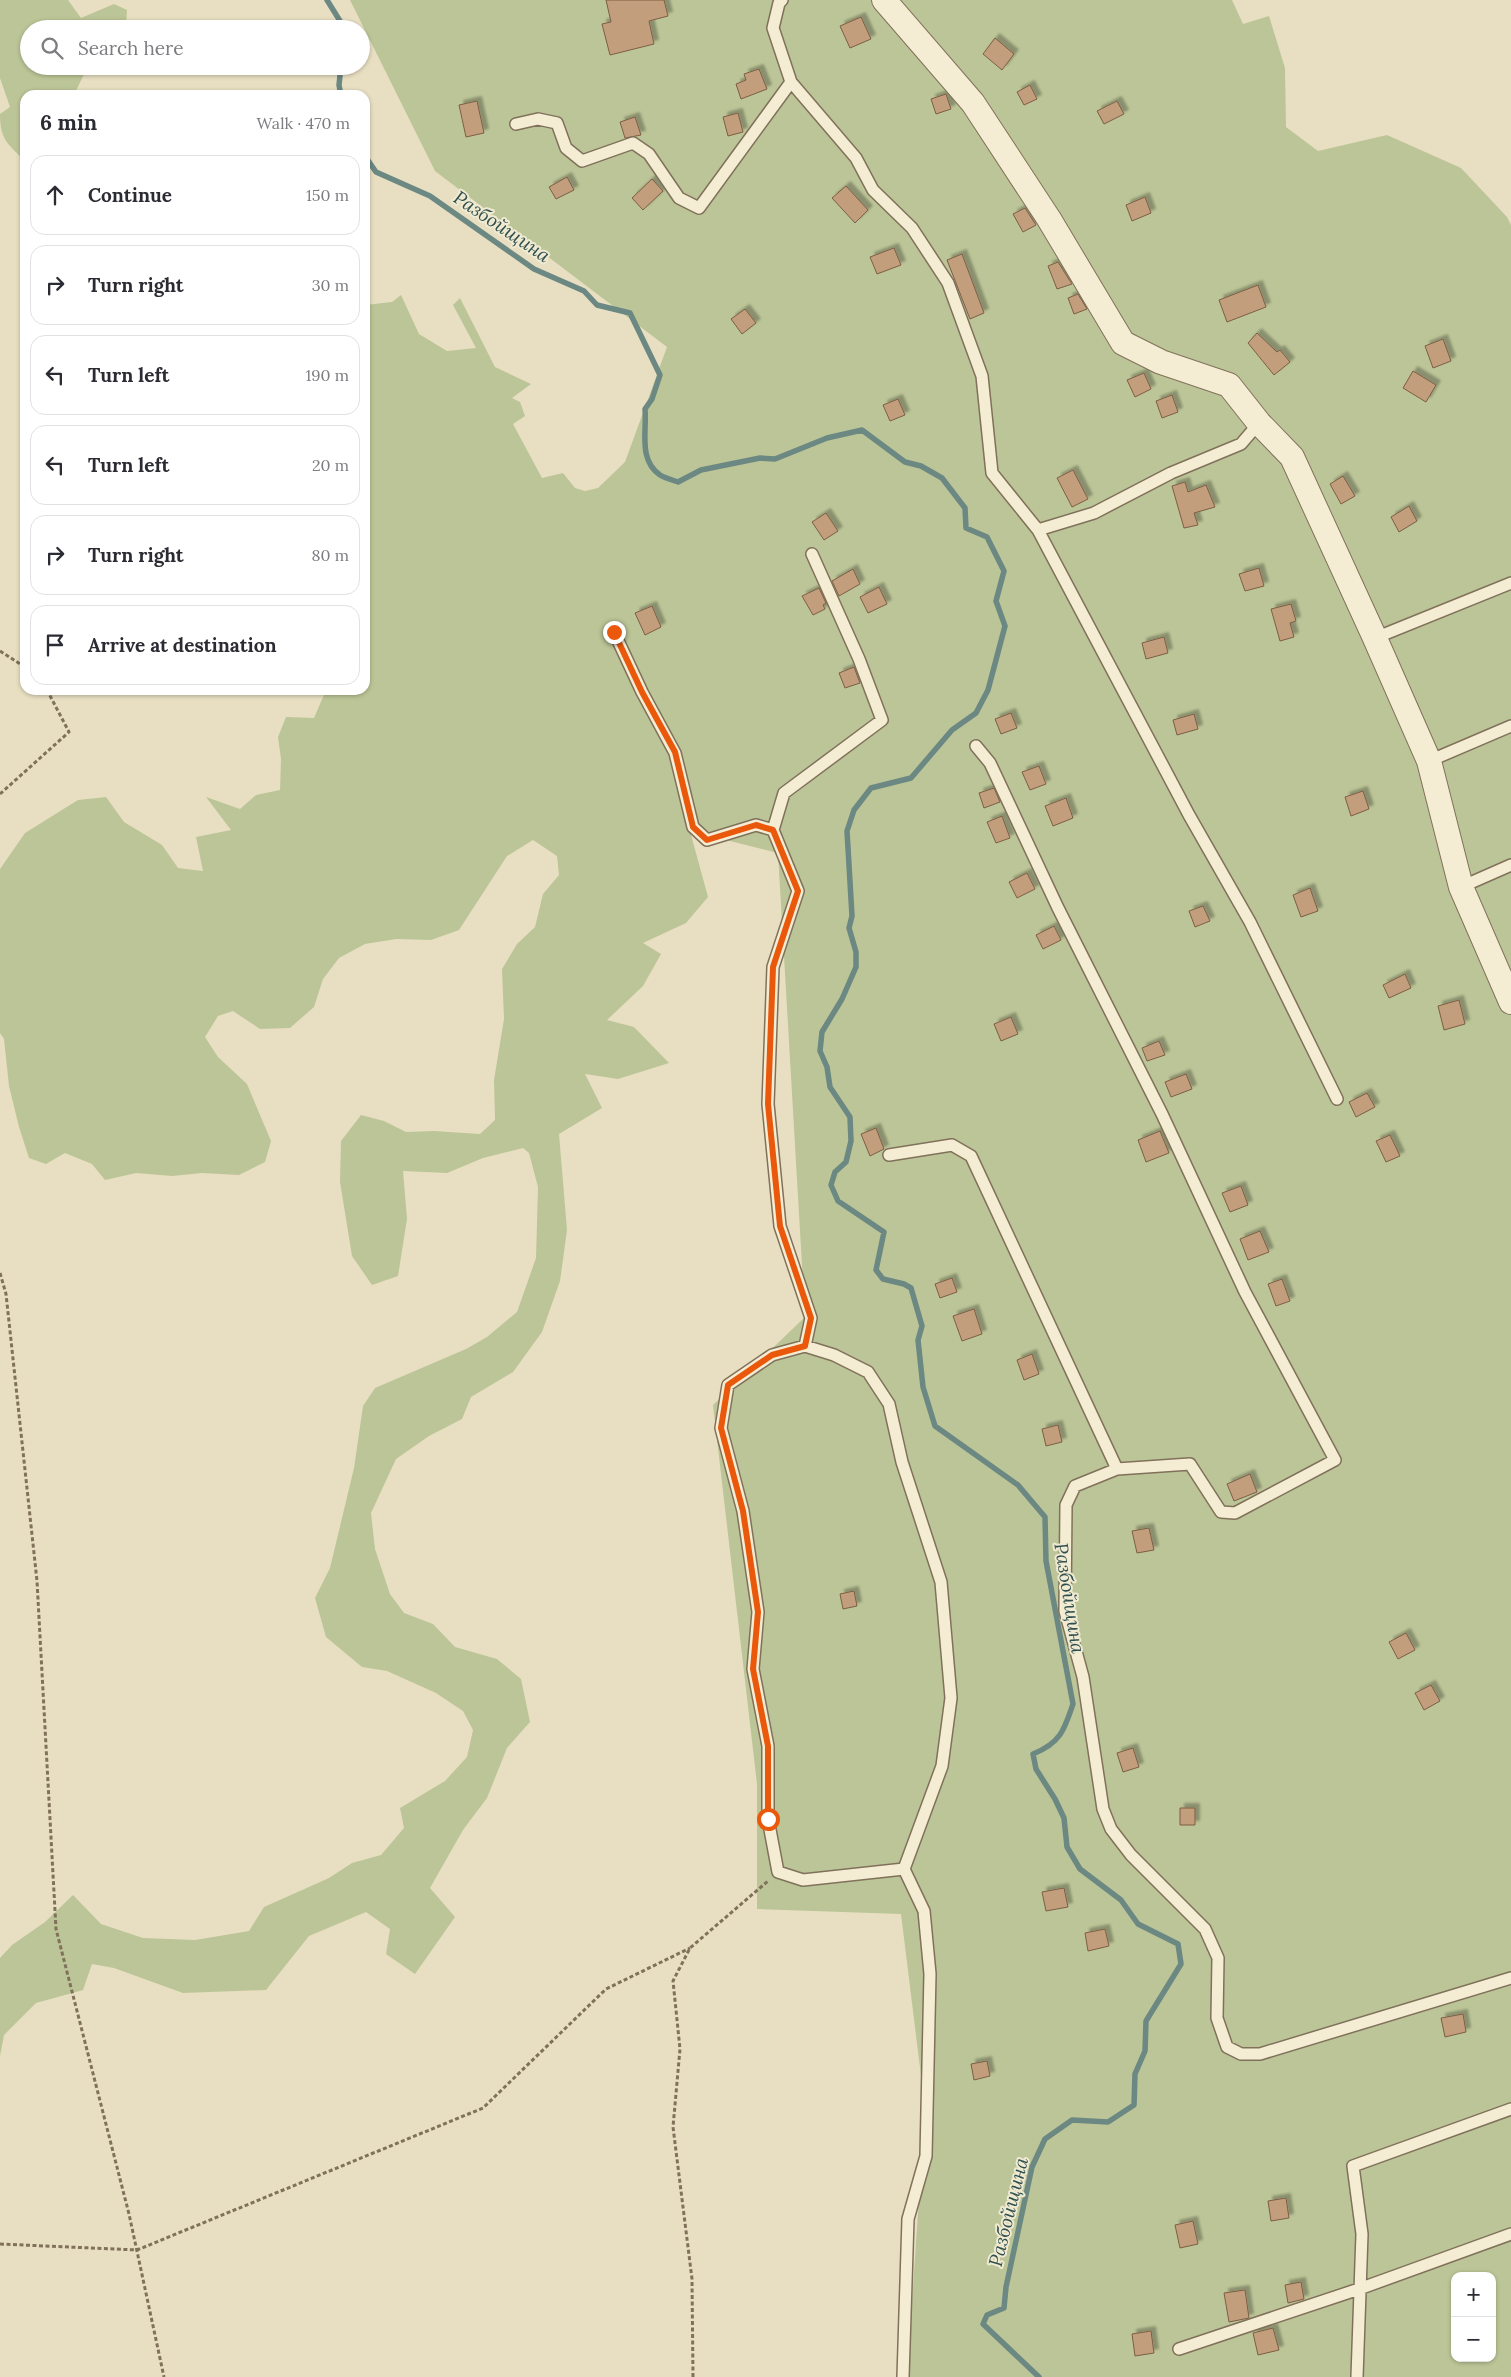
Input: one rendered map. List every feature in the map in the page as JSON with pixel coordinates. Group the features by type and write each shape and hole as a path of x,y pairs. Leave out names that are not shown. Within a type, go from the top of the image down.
{"street":[{"path":"884,0 973,103 1049,220 1123,343 1161,362 1229,385 1258,423 1292,458 1429,761 1461,887 1511,1002"}],"lane":[{"path":"782,0 779,3 773,28 791,82 856,158 873,190 912,228 948,283 982,376 992,473 1038,530 1185,807 1250,922 1337,1099"},
{"path":"516,124 538,119 557,122 566,148 582,161 633,144 649,154 679,198 699,208 791,82"},
{"path":"1038,530 1094,513 1171,473 1241,444 1258,423"},
{"path":"805,1346 811,1318 780,1226 768,1104 773,967 798,891 773,830 784,793 882,720 859,659 812,554"},
{"path":"1375,638 1511,583"},
{"path":"614,632 642,692 675,752 693,827 707,840 756,825 773,830"},
{"path":"1429,761 1511,726"},
{"path":"976,746 990,763 1058,908 1162,1114 1245,1292 1335,1460 1235,1513 1221,1512 1190,1464 1117,1469 1075,1486 1066,1505 1065,1611 1083,1676 1103,1809 1111,1829 1131,1855 1205,1929 1218,1958 1217,2018 1227,2047 1241,2054 1260,2054 1511,1978"},
{"path":"1461,887 1511,865"},
{"path":"889,1155 952,1144 972,1156 1117,1469"},
{"path":"903,2377 908,2220 926,2156 930,1974 924,1911 904,1869 942,1766 951,1698 941,1582 902,1462 888,1404 868,1372 834,1355 805,1346 772,1355 728,1385 721,1428 743,1511 758,1612 753,1669 768,1746 768,1819 778,1872 803,1880 904,1869"},
{"path":"1357,2377 1362,2234 1353,2166 1511,2109"},
{"path":"1179,2349 1359,2289 1511,2234"}],"path":[{"path":"0,651 20,664"},
{"path":"0,794 69,732 50,695"},
{"path":"0,1274 6,1294 37,1581 56,1928 137,2250 164,2377"},
{"path":"0,2244 137,2250 483,2108 606,1989 690,1948 778,1872"},
{"path":"690,1948 673,1981 680,2049 673,2127 692,2279 693,2377"}],"green space":[{"path":"0,0 68,0 81,18 114,4 127,10 126,20 20,20 20,75 84,75 76,90 20,90 20,156 3,136 0,114 10,107 0,78"},
{"path":"350,0 1232,0 1243,24 1269,16 1285,68 1286,127 1318,151 1387,135 1461,168 1507,217 1511,225 1511,2377 907,2377 925,2108 901,1914 757,1909 757,1784 713,1405 805,1317 778,853 690,831 708,897 686,923 643,943 661,954 643,986 607,1020 634,1027 669,1063 618,1079 585,1074 602,1108 559,1134 567,1230 560,1281 542,1332 513,1372 471,1397 462,1419 429,1436 396,1459 371,1513 375,1549 390,1594 404,1613 433,1624 455,1647 497,1659 521,1679 530,1722 507,1748 487,1798 463,1830 430,1888 455,1917 415,1974 386,1954 390,1929 366,1912 309,1936 266,1990 183,1993 114,1968 92,1964 83,1990 36,2003 4,2035 0,2056 0,1958 12,1945 45,1922 73,1895 101,1924 143,1938 195,1940 249,1931 264,1907 329,1878 352,1863 381,1855 404,1828 400,1808 445,1781 467,1757 473,1730 463,1711 436,1693 387,1671 362,1667 326,1637 315,1598 330,1568 354,1468 363,1406 375,1388 466,1349 487,1337 517,1312 536,1258 538,1187 529,1153 523,1148 483,1158 447,1173 403,1171 407,1219 398,1276 372,1285 352,1256 340,1182 341,1141 361,1115 384,1121 406,1132 434,1131 480,1134 495,1120 494,1080 504,1019 502,969 517,944 535,927 543,894 559,875 557,856 533,840 507,856 459,930 431,940 396,939 365,944 339,958 323,979 314,1007 290,1028 260,1029 233,1011 218,1016 205,1037 218,1057 247,1084 271,1141 265,1162 239,1175 202,1173 172,1176 136,1173 105,1180 92,1164 65,1153 46,1164 29,1158 9,1086 4,1039 0,1033 0,869 25,833 78,800 106,797 124,822 162,845 178,868 203,871 196,837 231,830 206,797 240,809 256,795 280,790 281,759 278,737 286,717 314,718 324,695 370,695 370,304 392,302 401,295 419,334 447,351 476,348 453,305 460,298 495,367 531,384 512,398 520,402 525,416 513,424 542,478 563,473 575,488 585,491 598,488 625,462 667,347 435,171 370,40 370,20 360,20"}],"building":[{"path":"606,0 664,0 668,16 649,21 654,44 610,55 602,24 611,22"},
{"path":"861,17 871,39 850,48 840,26"},
{"path":"995,38 1014,54 1002,70 983,54"},
{"path":"759,69 767,89 741,99 736,84 746,80 744,74"},
{"path":"1030,85 1037,99 1024,105 1017,92"},
{"path":"946,94 951,109 936,114 931,99"},
{"path":"477,101 484,133 466,137 459,105"},
{"path":"1117,101 1124,114 1104,124 1097,111"},
{"path":"738,113 743,132 728,136 723,117"},
{"path":"635,117 641,135 625,138 620,122"},
{"path":"567,177 574,190 556,199 549,187"},
{"path":"652,179 663,191 643,210 632,198"},
{"path":"846,186 868,210 855,223 832,198"},
{"path":"1145,197 1151,213 1132,221 1126,205"},
{"path":"1025,208 1036,225 1023,232 1013,214"},
{"path":"894,248 901,265 877,274 870,257"},
{"path":"962,254 984,313 970,319 947,260"},
{"path":"1058,262 1072,284 1057,289 1048,266"},
{"path":"1258,285 1266,307 1227,322 1219,300"},
{"path":"1078,294 1087,309 1074,314 1068,298"},
{"path":"745,309 756,323 742,334 731,319"},
{"path":"1257,333 1277,352 1280,350 1290,362 1274,375 1248,343"},
{"path":"1443,339 1451,361 1433,368 1425,346"},
{"path":"1413,371 1436,385 1426,402 1403,388"},
{"path":"1144,373 1151,389 1135,397 1127,380"},
{"path":"1172,395 1178,412 1162,418 1156,401"},
{"path":"898,399 905,415 890,421 883,405"},
{"path":"1073,470 1088,499 1072,507 1057,478"},
{"path":"1343,476 1355,496 1341,504 1330,484"},
{"path":"1185,482 1188,492 1206,485 1215,507 1194,513 1198,525 1184,528 1172,486"},
{"path":"1409,506 1417,521 1399,532 1391,517"},
{"path":"826,513 838,531 824,540 812,522"},
{"path":"1259,568 1264,586 1245,591 1239,574"},
{"path":"853,569 860,584 839,596 832,581"},
{"path":"879,587 887,604 868,613 860,597"},
{"path":"819,588 826,603 823,605 825,609 813,615 802,596"},
{"path":"1291,604 1296,621 1290,623 1294,637 1280,641 1271,609"},
{"path":"652,606 661,627 645,635 635,613"},
{"path":"1164,637 1168,653 1146,659 1142,643"},
{"path":"854,667 860,683 845,688 839,673"},
{"path":"1011,713 1017,728 1001,734 995,719"},
{"path":"1194,714 1198,729 1177,735 1173,720"},
{"path":"1039,766 1046,784 1030,790 1022,772"},
{"path":"994,788 1000,802 984,808 979,793"},
{"path":"1363,791 1369,809 1351,816 1345,797"},
{"path":"1066,798 1073,818 1053,826 1045,806"},
{"path":"1002,816 1010,838 996,843 987,822"},
{"path":"1027,873 1035,889 1017,898 1009,882"},
{"path":"1310,888 1318,911 1301,917 1293,895"},
{"path":"1203,906 1210,921 1195,927 1189,911"},
{"path":"1054,926 1061,940 1043,949 1036,935"},
{"path":"1405,974 1411,988 1389,998 1383,985"},
{"path":"1459,1000 1465,1024 1444,1030 1438,1006"},
{"path":"1011,1017 1018,1034 1001,1041 994,1024"},
{"path":"1159,1041 1165,1055 1147,1061 1142,1048"},
{"path":"1186,1074 1192,1089 1171,1097 1165,1082"},
{"path":"1367,1093 1375,1107 1356,1117 1349,1102"},
{"path":"876,1128 884,1149 870,1156 861,1134"},
{"path":"1160,1131 1169,1153 1146,1162 1138,1140"},
{"path":"1390,1135 1400,1156 1386,1162 1376,1141"},
{"path":"1241,1186 1248,1205 1230,1212 1222,1193"},
{"path":"1260,1231 1269,1252 1248,1260 1240,1239"},
{"path":"952,1278 957,1292 940,1298 935,1284"},
{"path":"1282,1279 1290,1301 1276,1306 1268,1284"},
{"path":"974,1309 982,1334 962,1341 953,1316"},
{"path":"1032,1354 1039,1374 1024,1380 1017,1360"},
{"path":"1058,1425 1062,1442 1046,1446 1042,1429"},
{"path":"1250,1474 1257,1492 1234,1501 1227,1484"},
{"path":"1149,1528 1154,1550 1137,1553 1132,1531"},
{"path":"854,1591 857,1606 843,1609 840,1594"},
{"path":"1406,1633 1415,1650 1398,1659 1389,1642"},
{"path":"1431,1685 1440,1701 1424,1710 1415,1693"},
{"path":"1133,1748 1139,1767 1123,1772 1117,1753"},
{"path":"1180,1808 1195,1808 1195,1825 1180,1825"},
{"path":"1064,1888 1068,1907 1046,1911 1042,1892"},
{"path":"1105,1929 1109,1946 1088,1951 1085,1933"},
{"path":"1463,2014 1466,2032 1445,2037 1441,2018"},
{"path":"987,2061 990,2076 974,2080 971,2064"},
{"path":"1286,2198 1289,2218 1271,2221 1268,2201"},
{"path":"1193,2221 1198,2244 1180,2248 1175,2225"},
{"path":"1301,2282 1304,2299 1288,2303 1285,2285"},
{"path":"1245,2290 1249,2318 1229,2322 1224,2293"},
{"path":"1273,2328 1279,2350 1258,2355 1253,2333"},
{"path":"1151,2331 1154,2353 1135,2356 1132,2334"}],"waterway":[{"name":"Разбойщина","path":"327,0 339,20"},
{"name":"Разбойщина","path":"340,75 340,90"},
{"name":"Разбойщина","path":"370,163 376,172 430,196 534,269 584,291 597,305 630,313 660,375 652,399 645,409 646,453 653,469 660,475 678,482 701,470 760,458 775,459 827,438 862,430 905,462 921,466 942,478 965,508 966,528 987,537 1004,571 996,601 1005,626 988,690 976,713 952,730 911,778 871,788 854,810 847,831 852,916 849,928 856,952 856,967 842,999 822,1032 820,1051 827,1067 830,1087 850,1117 851,1141 846,1162 835,1172 831,1185 838,1201 884,1232 876,1270 883,1279 904,1284 911,1288 922,1326 918,1340 923,1387 935,1426 1018,1485 1045,1517 1046,1561 1073,1704 1060,1735 1042,1750 1033,1754 1036,1769 1055,1799 1064,1818 1067,1847 1080,1869 1121,1900 1138,1924 1178,1944 1181,1964 1146,2021 1145,2051 1135,2074 1134,2105 1108,2122 1072,2120 1045,2139 1032,2167 1006,2287 1004,2308 987,2315 983,2324 1039,2377"}],"route":[{"path":"614,632 642,692 675,752 693,827 707,840 756,825 773,830 798,891 773,967 768,1104 780,1226 811,1318 805,1346 772,1355 728,1385 721,1428 743,1511 758,1612 753,1669 768,1746 768,1819"}]}
